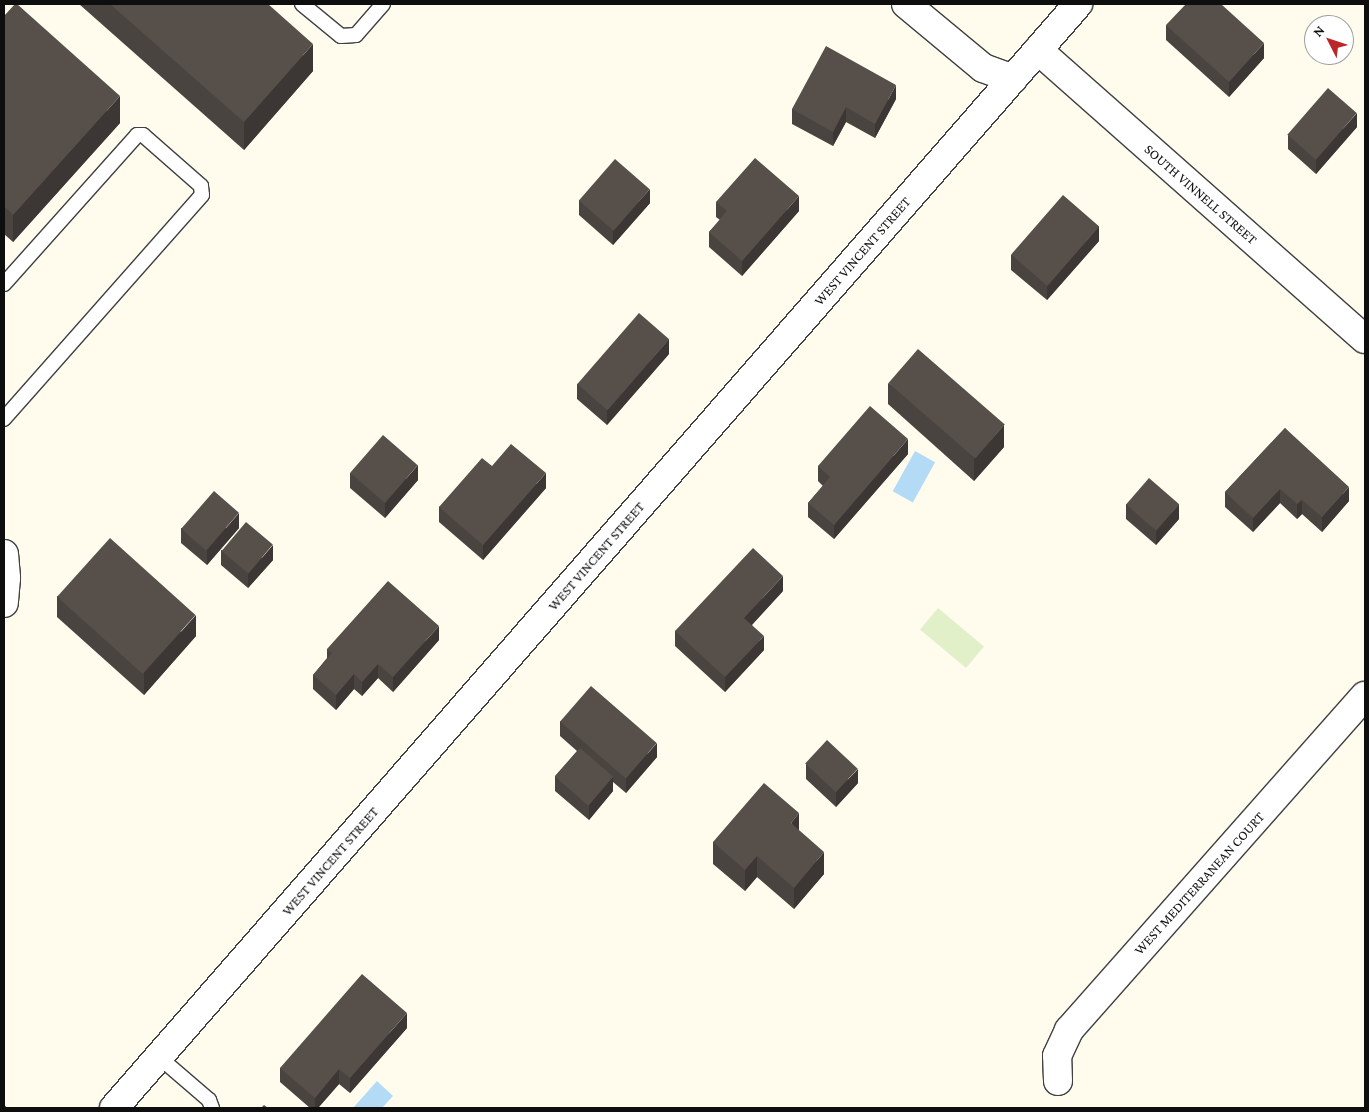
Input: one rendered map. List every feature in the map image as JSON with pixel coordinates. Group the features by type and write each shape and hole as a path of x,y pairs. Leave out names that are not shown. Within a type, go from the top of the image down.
{"street":[{"path":"906,4 983,68 1012,79"},
{"name":"WEST VINCENT STREET","path":"114,1108 1078,4"},
{"name":"SOUTH VINNELL STREET","path":"1038,50 1365,339"},
{"name":"WEST MEDITERRANEAN COURT","path":"1058,1081 1057,1056 1069,1030 1365,696"}],"lane":[{"path":"302,4 341,36 356,35 383,4"},
{"path":"4,284 137,135 143,134 201,186 202,195 4,419"},
{"path":"159,1057 208,1100 212,1108"}],"green space":[{"path":"938,608 984,647 966,668 920,629"}],"water":[{"path":"915,451 935,462 913,502 893,491"},
{"path":"377,1081 393,1096 382,1108 353,1108"}],"building":[{"path":"15,4 120,96 13,215 4,206 4,16"},
{"path":"110,4 268,4 313,44 244,122"},
{"path":"1186,4 1221,4 1264,43 1229,82 1166,25"},
{"path":"826,46 896,85 875,124 846,107 833,132 792,109"},
{"path":"1328,88 1357,113 1316,160 1287,135"},
{"path":"755,158 799,196 742,261 709,232 727,211 716,202"},
{"path":"615,159 650,189 614,231 579,201"},
{"path":"1063,195 1099,226 1047,286 1011,255"},
{"path":"639,313 669,339 608,410 577,384"},
{"path":"918,349 1005,424 975,458 888,383"},
{"path":"870,406 908,439 834,525 808,503 830,477 818,466"},
{"path":"1285,428 1349,487 1322,517 1302,500 1297,504 1280,489 1253,518 1225,492"},
{"path":"383,435 418,465 385,503 350,473"},
{"path":"511,444 546,473 483,545 439,507 482,458 492,466"},
{"path":"1149,478 1179,504 1156,531 1126,504"},
{"path":"214,491 239,513 206,550 181,529"},
{"path":"246,522 273,544 248,574 222,551"},
{"path":"110,538 195,615 143,674 57,597"},
{"path":"753,548 783,576 744,618 764,636 725,677 675,631"},
{"path":"388,581 439,626 393,677 378,664 362,682 354,674 336,695 313,675 332,653 327,649"},
{"path":"591,686 657,743 626,779 560,721"},
{"path":"827,740 858,769 836,792 805,763"},
{"path":"580,748 613,777 588,806 555,777"},
{"path":"764,783 799,813 791,823 824,852 794,888 757,856 745,870 713,842"},
{"path":"362,974 407,1013 350,1078 339,1069 315,1098 280,1068"}]}
